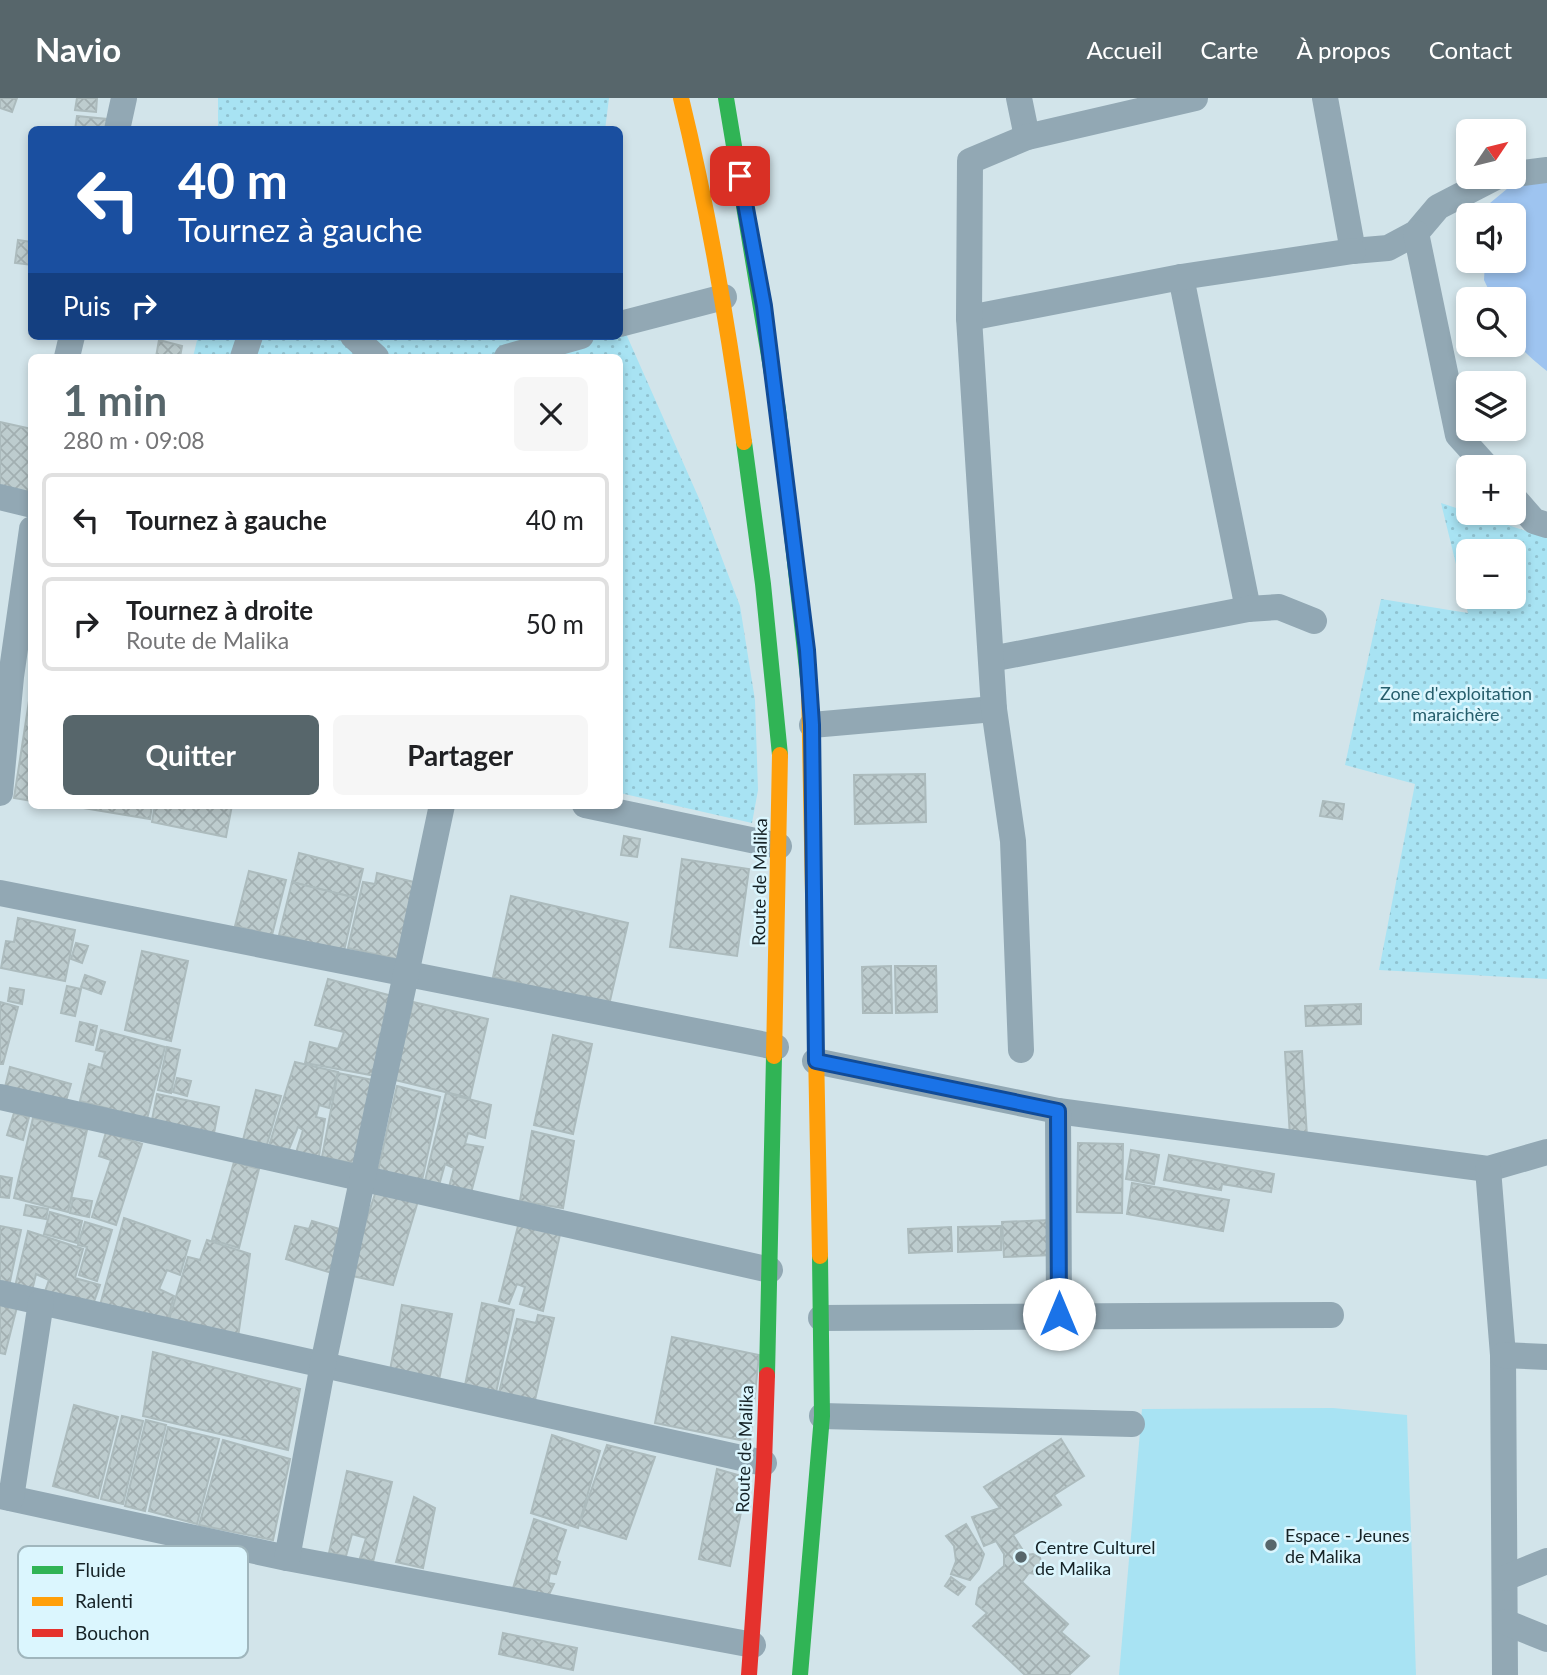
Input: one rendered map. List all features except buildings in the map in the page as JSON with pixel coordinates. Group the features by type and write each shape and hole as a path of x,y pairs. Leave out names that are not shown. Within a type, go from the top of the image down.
{"main road":[{"name":"Route de Malika","path":"681,98 707,203 724,297 771,647 780,752 776,1047 764,1463 754,1644 749,1675"},
{"path":"726,98 764,306 807,650 812,725 822,1416 800,1675"}],"street":[{"path":"118,126 124,98"},
{"path":"1019,98 1027,136"},
{"path":"1021,1050 1013,841 995,709 969,318 970,161 1027,136 1193,98"},
{"path":"1325,98 1353,251"},
{"path":"1526,173 1547,170"},
{"path":"969,318 1181,277 1388,248 1416,233 1437,207 1472,189"},
{"path":"1416,233 1458,435 1476,455"},
{"path":"1181,277 1248,609"},
{"path":"623,323 724,297"},
{"path":"357,340 373,354"},
{"path":"518,354 567,340"},
{"path":"0,497 28,504"},
{"path":"1526,512 1534,521 1547,525"},
{"path":"0,793 28,562"},
{"path":"991,659 1248,609 1279,607 1314,621"},
{"path":"812,725 995,709"},
{"path":"287,1558 323,1364 441,809"},
{"path":"604,809 779,846"},
{"path":"0,893 776,1047"},
{"path":"816,1061 1058,1111 1488,1169 1547,1152"},
{"path":"0,1097 362,1176 446,1198 770,1270"},
{"path":"1058,1111 1059,1314"},
{"path":"1488,1169 1503,1355 1505,1675"},
{"path":"0,1293 764,1463"},
{"path":"41,1302 6,1497 232,1546"},
{"path":"821,1318 1059,1314 1331,1315"},
{"path":"1503,1355 1547,1357"},
{"path":"822,1416 1132,1424"},
{"path":"248,1550 754,1644"},
{"path":"1505,1578 1547,1561"},
{"path":"1505,1622 1547,1640"}],"green space":[{"path":"218,98 609,98 606,126 218,126"},
{"path":"623,327 701,503 740,606 755,700 758,790 752,823 623,794 623,354 194,354 197,340 623,340"},
{"name":"Zone d'exploitation maraichère","path":"1441,503 1456,508 1456,525 1508,525 1547,538 1547,979 1379,970 1415,784 1345,765 1381,599 1468,613 1467,609 1526,609 1526,539 1456,539 1456,564"},
{"name":"Espace - Jeunes de Malika","path":"1333,1408 1407,1415 1416,1675 1119,1675 1142,1409"}],"shaded area":[{"path":"1526,174 1547,176 1547,371 1526,353 1526,287 1487,287 1484,280 1484,273 1526,273 1526,203 1490,203 1507,189 1526,189"}],"traffic: fast":[{"path":"726,98 778,410 809,687"},
{"path":"744,442 763,584 780,755"},
{"path":"767,1375 774,1056"},
{"path":"800,1675 822,1416 820,1256"}],"traffic: slow":[{"path":"681,98 717,269 744,442"},
{"path":"809,687 820,1256"},
{"path":"774,1056 780,755"}],"traffic: jam":[{"path":"749,1675 764,1463 767,1375"}],"place":[{"name":"Espace - Jeunes de Malika","path":"1271,1545"},
{"name":"Centre Culturel de Malika","path":"1021,1557"}],"route":[{"path":"740,176 764,306 807,650 812,725 816,1061 1058,1111 1059,1314"}]}
